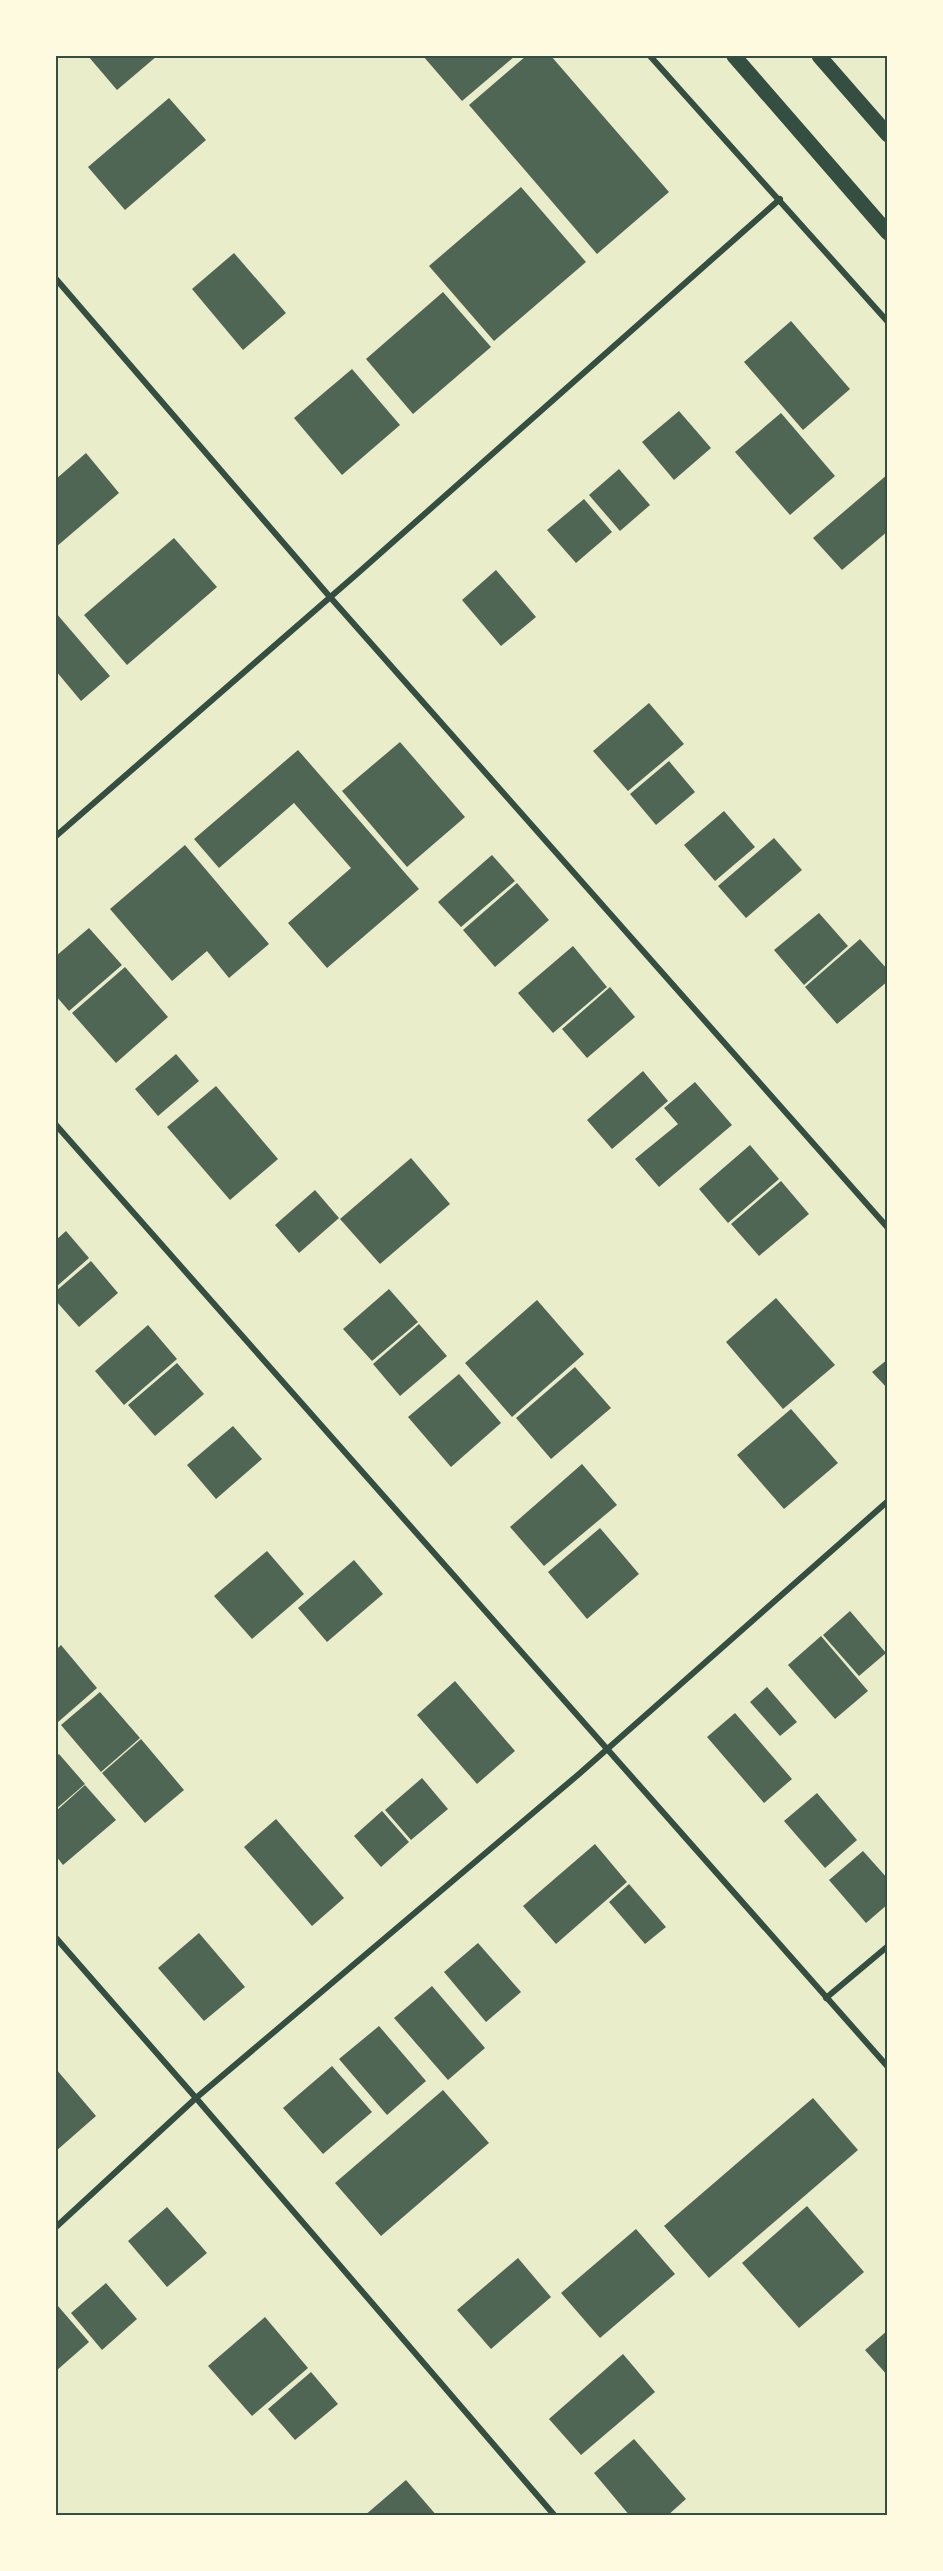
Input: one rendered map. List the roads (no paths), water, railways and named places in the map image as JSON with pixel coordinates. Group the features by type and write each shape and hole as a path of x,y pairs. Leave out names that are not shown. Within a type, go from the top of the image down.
{"main road":[{"path":"734,56 888,233"},
{"path":"819,56 888,135"}],"street":[{"path":"650,56 888,322"},
{"path":"56,836 780,199"},
{"path":"56,279 330,597 888,1228"},
{"path":"56,1125 888,2067"},
{"path":"56,2227 196,2098 606,1750 888,1501"},
{"path":"56,1938 555,2516"},
{"path":"826,1998 888,1946"}]}
